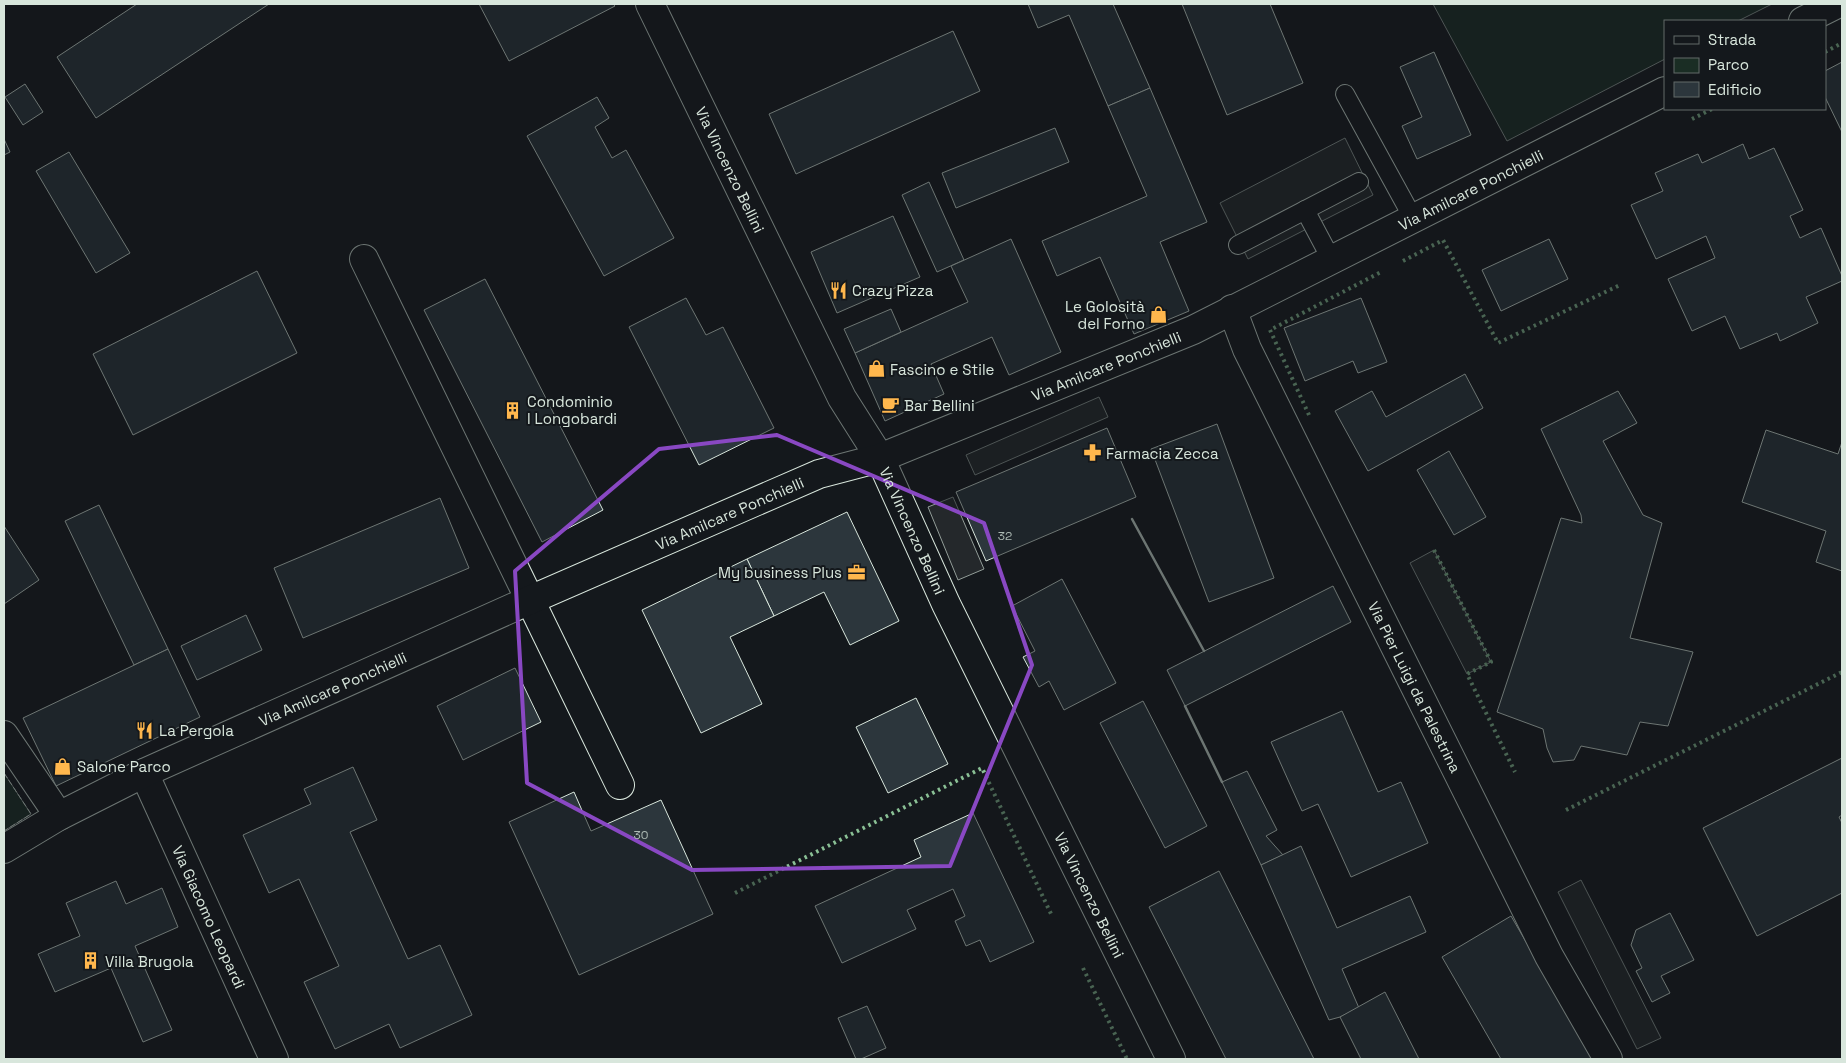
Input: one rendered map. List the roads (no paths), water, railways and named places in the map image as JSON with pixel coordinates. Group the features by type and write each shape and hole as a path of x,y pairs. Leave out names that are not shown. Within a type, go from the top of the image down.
{"street":[{"name":"Via Vincenzo Bellini","path":"650,4 842,398 880,458 946,604 1171,1059"},
{"path":"1805,20 1838,4"},
{"name":"Via Amilcare Ponchielli","path":"4,849 59,816 144,773 530,600 818,474 880,458 1193,330 1664,92"},
{"path":"364,259 620,785"},
{"name":"Via Pier Luigi da Palestrina","path":"1232,309 1248,349 1549,956 1608,1059"},
{"path":"4,734 59,816"},
{"name":"Via Giacomo Leopardi","path":"144,773 274,1059"}],"lane":[{"path":"1346,94 1413,218"},
{"path":"1238,245 1359,182"},
{"path":"1305,210 1331,259"}],"place":[{"name":"Crazy Pizza","path":"838,290"},
{"name":"Le Golosità del Forno","path":"1159,315"},
{"name":"Fascino e Stile","path":"876,369"},
{"name":"Bar Bellini","path":"890,405"},
{"name":"Condominio I Longobardi","path":"513,410"},
{"name":"Farmacia Zecca","path":"1092,453"},
{"name":"My business Plus","path":"856,572"},
{"name":"La Pergola","path":"145,730"},
{"name":"Salone Parco","path":"63,766"},
{"name":"Villa Brugola","path":"91,961"}]}
